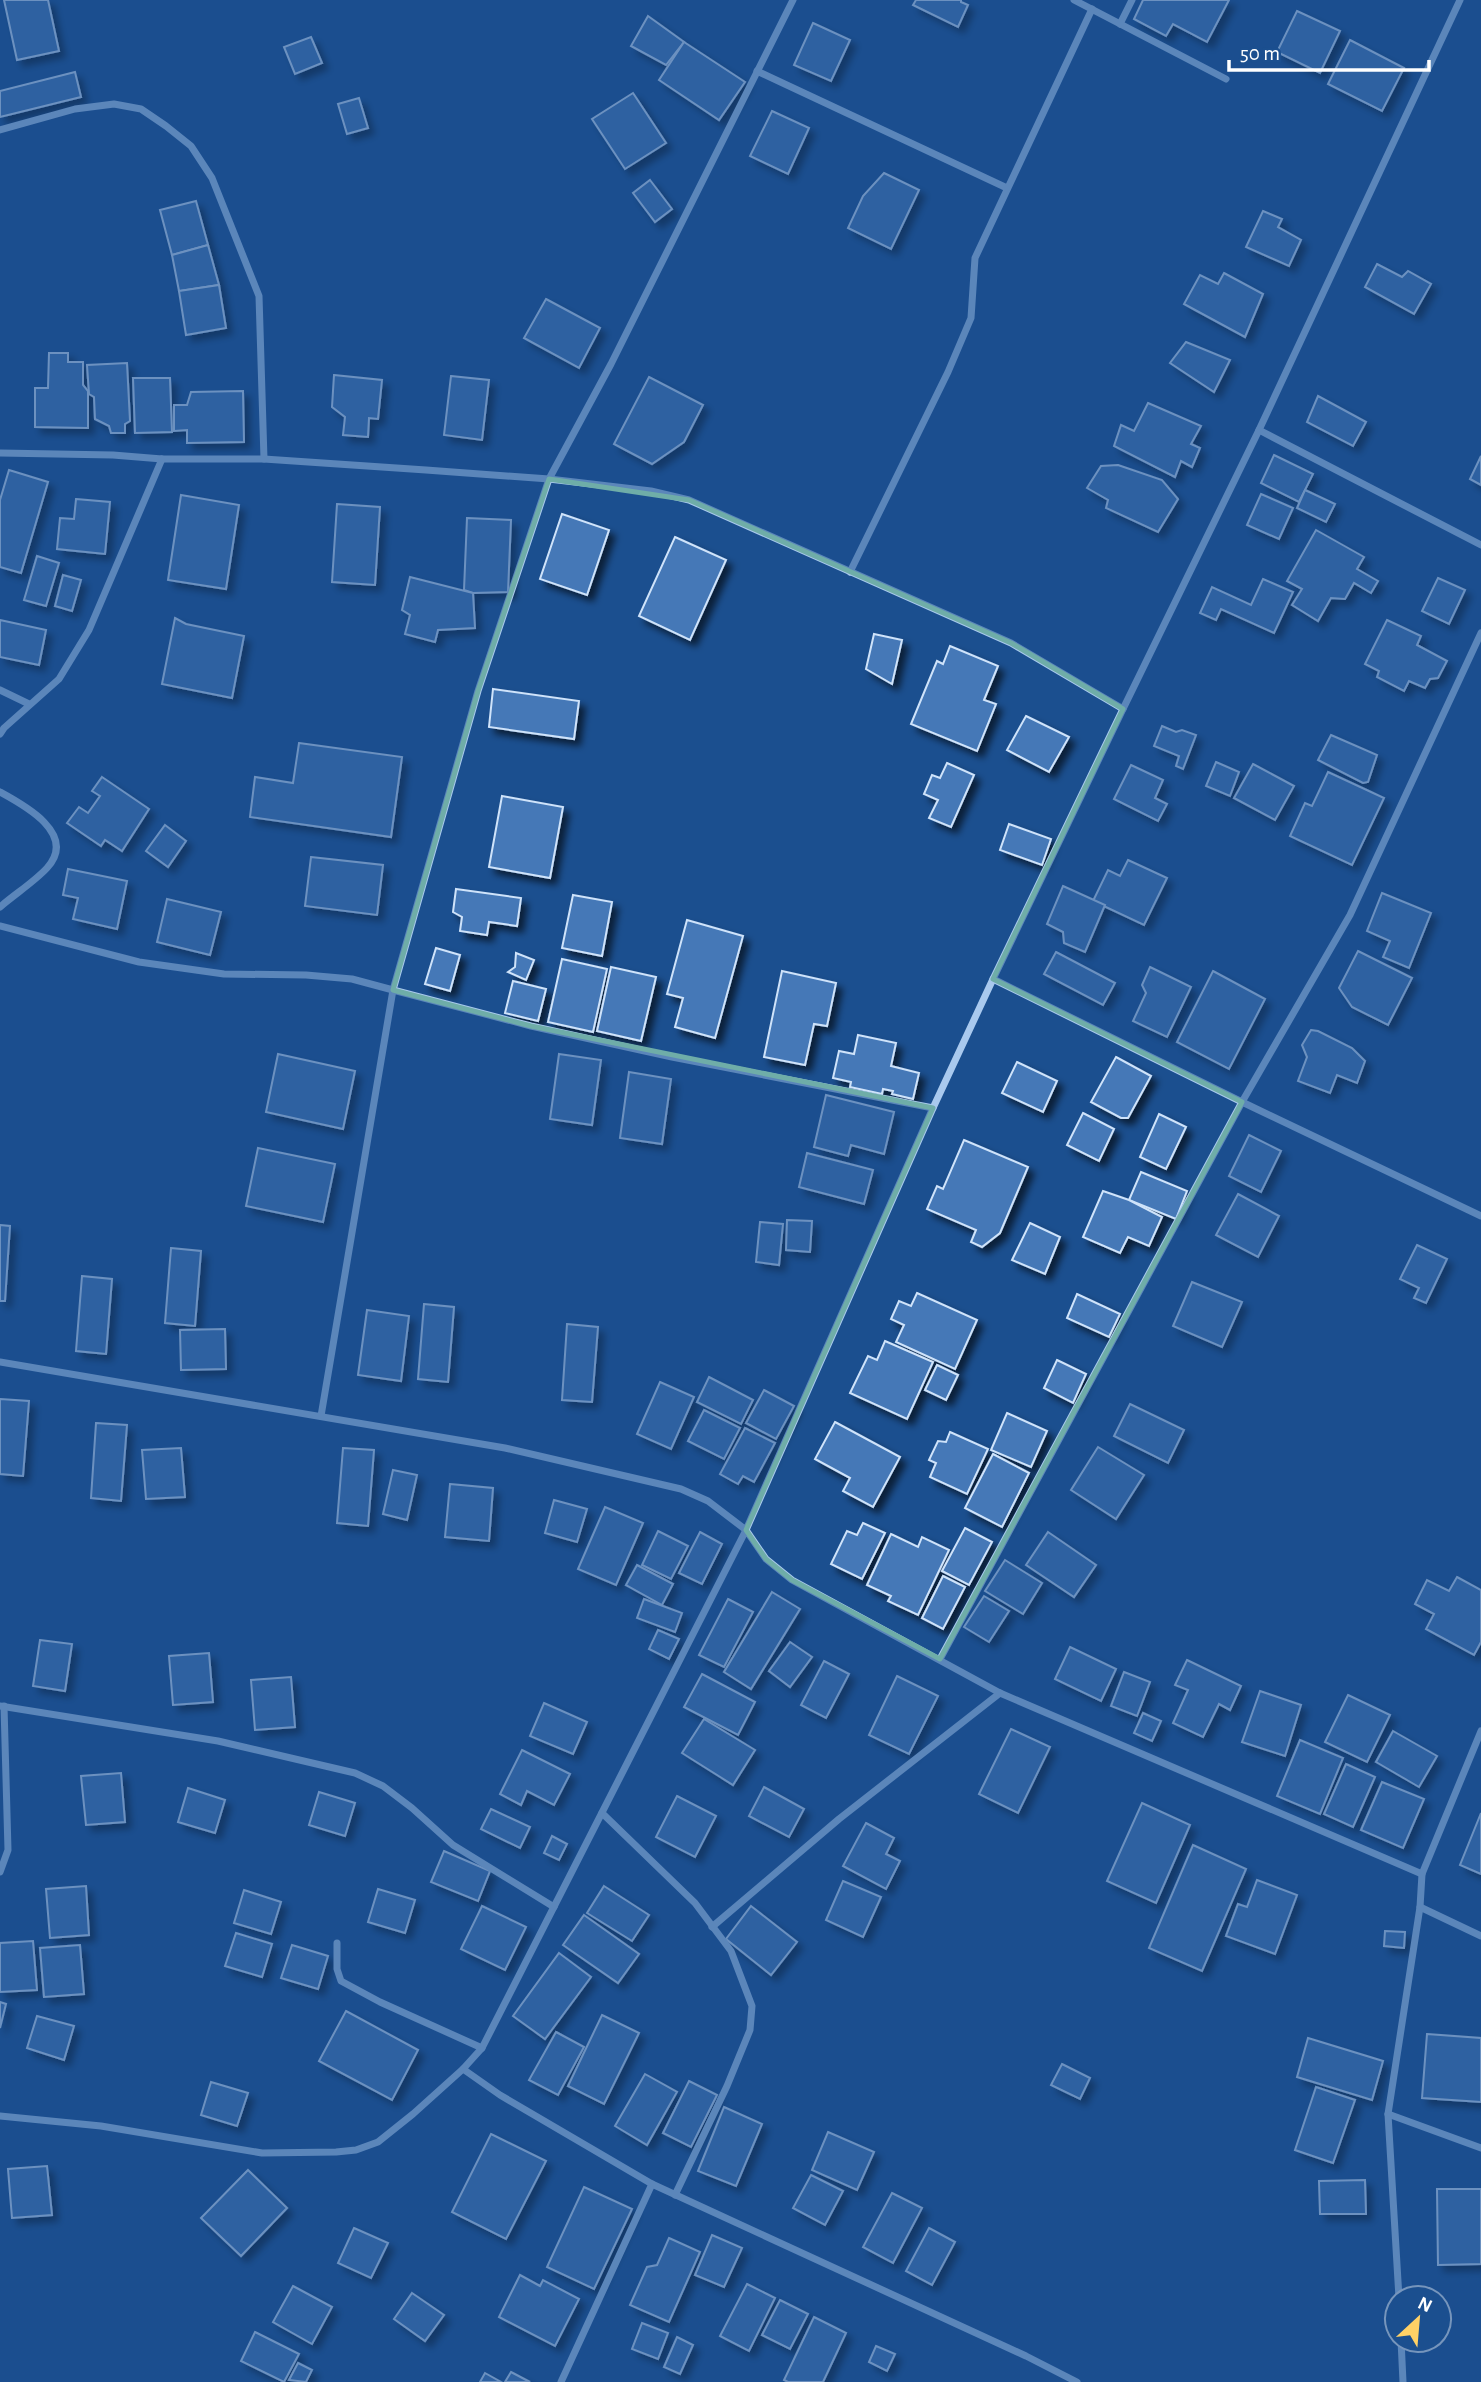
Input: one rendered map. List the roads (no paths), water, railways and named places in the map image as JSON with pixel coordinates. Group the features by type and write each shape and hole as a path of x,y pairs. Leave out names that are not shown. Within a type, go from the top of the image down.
{"street":[{"path":"321,1416 393,990 478,691 549,479 611,364 793,0"},
{"path":"1074,0 1226,79"},
{"path":"1120,23 1132,0"},
{"path":"0,2116 101,2126 262,2153 356,2150 377,2142 413,2114 482,2048 746,1530 993,979 1259,430 1460,0"},
{"path":"850,572 948,372 971,318 975,258 1092,9"},
{"path":"757,71 1007,188"},
{"path":"0,131 75,109 114,104 141,109 191,146 212,178 259,296 264,459"},
{"path":"1259,430 1481,545"},
{"path":"0,453 113,455 162,459 264,459 549,479 651,491 689,500 1011,643 1123,709"},
{"path":"0,734 29,704 59,679 89,630 162,459"},
{"path":"940,1659 1242,1102 1350,915 1481,633"},
{"path":"0,690 29,704"},
{"path":"0,792 45,821 54,836 55,853 48,867 0,907"},
{"path":"0,926 139,962 224,974 306,975 352,979 531,1026 933,1108"},
{"path":"993,979 1481,1216"},
{"path":"0,1362 505,1448 681,1489 708,1501 746,1530 766,1559 792,1580 1000,1693 1422,1874"},
{"path":"712,1927 839,1819 1000,1693"},
{"path":"0,1872 8,1850 2,1706 218,1741 355,1773 383,1786 453,1845 554,1907"},
{"path":"1398,2284 1388,2114 1420,1907 1422,1874 1481,1731"},
{"path":"602,1813 695,1903 731,1951 752,2006 750,2031 675,2195"},
{"path":"1420,1907 1481,1936"},
{"path":"337,1943 337,1969 341,1981 380,2002 482,2048"},
{"path":"463,2069 500,2095 652,2184 1077,2382"},
{"path":"1388,2114 1481,2148"},
{"path":"561,2382 652,2184"},
{"path":"1402,2354 1403,2382"}]}
